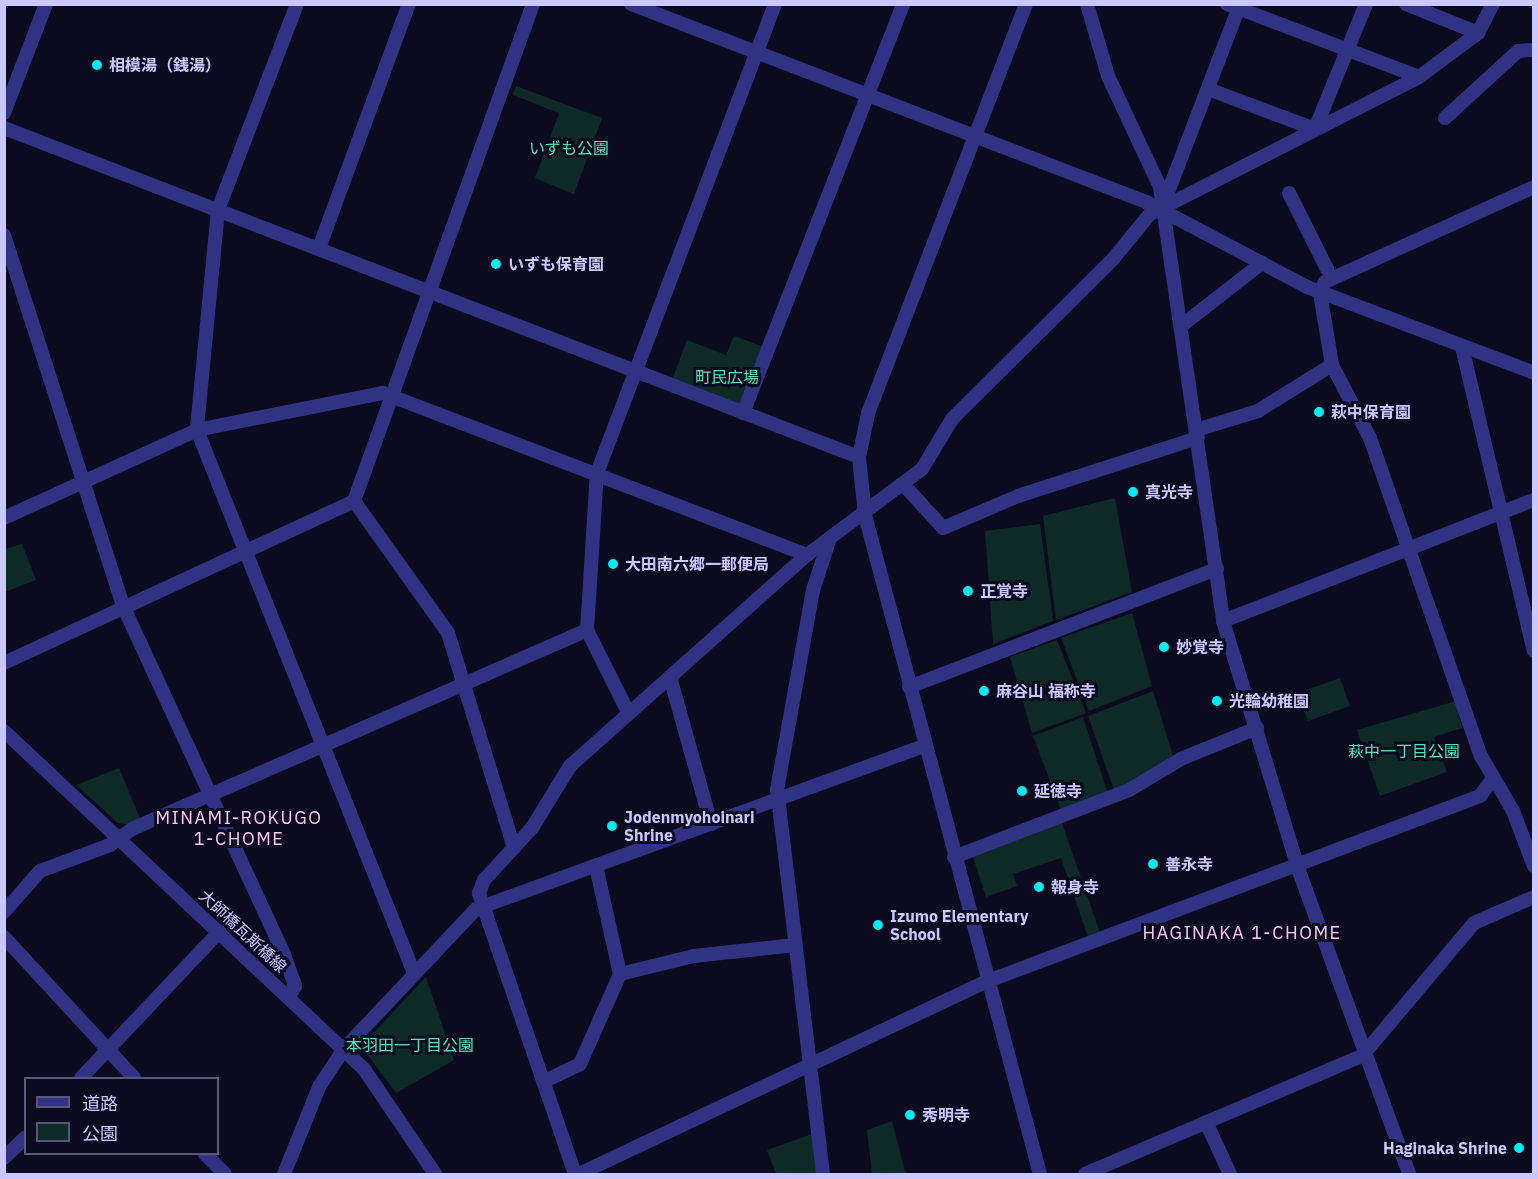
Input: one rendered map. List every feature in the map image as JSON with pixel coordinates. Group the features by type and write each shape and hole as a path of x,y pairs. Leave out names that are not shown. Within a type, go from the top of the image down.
{"street":[{"path":"4,113 46,4"},
{"path":"297,4 218,210 197,430 243,553 325,746 414,973"},
{"path":"319,248 409,4"},
{"path":"4,663 354,501 395,396 430,291 533,4"},
{"path":"631,4 869,93 1161,210 1320,293 1533,373"},
{"path":"628,712 587,630 597,473 776,4"},
{"path":"743,413 903,4"},
{"path":"1026,4 868,414 859,457 865,515 1040,1174"},
{"path":"1087,4 1108,76 1160,186 1161,210 1181,326 1223,621 1298,863 1362,1056 1409,1174"},
{"path":"1315,129 1366,4"},
{"path":"1406,4 1478,33"},
{"path":"575,1174 480,887 514,848 570,766 807,555 865,515 922,469 952,418 1113,259 1150,214 1419,77 1478,33 1493,4"},
{"path":"1161,210 1208,89 1235,6 1419,77"},
{"path":"1445,118 1518,51 1533,50"},
{"path":"1208,89 1315,129"},
{"path":"4,128 859,457"},
{"path":"1533,187 1325,282 1320,293 1332,365 1366,428 1493,779 1513,811 1533,866"},
{"path":"1289,193 1327,268"},
{"path":"4,235 124,609 213,795 284,955 295,986 288,996"},
{"path":"1181,326 1262,263"},
{"path":"1462,347 1533,651"},
{"path":"903,484 943,528 1018,496 1258,411 1332,365"},
{"path":"4,518 197,430 383,393 807,555"},
{"path":"1223,621 1408,546 1533,500"},
{"path":"354,501 448,633 514,848"},
{"path":"823,1174 808,1066 778,799 813,590 829,541"},
{"path":"909,687 1217,569"},
{"path":"4,912 40,871 121,838 587,630"},
{"path":"670,677 711,824"},
{"path":"954,857 1129,790 1183,758 1257,728"},
{"name":"大師橋瓦斯橋線","path":"4,731 344,1049 379,1087 435,1174"},
{"path":"284,1174 319,1087 344,1049 476,909 925,746"},
{"path":"579,1174 988,981 1480,796 1493,779"},
{"path":"543,1082 580,1064 620,974 596,866"},
{"path":"1085,1174 1362,1056 1474,923 1533,897"},
{"path":"82,1077 219,931"},
{"path":"4,937 133,1077"},
{"path":"620,974 694,956 795,945"},
{"path":"1206,1122 1230,1174"},
{"path":"4,1158 24,1139"},
{"path":"206,1155 225,1174"}],"green space":[{"name":"いずも公園","path":"516,86 602,118 574,194 535,178 559,113 513,95"},
{"name":"町民広場","path":"734,336 764,347 740,407 672,380 687,340 726,355"},
{"path":"1115,498 1132,592 1056,620 1043,516"},
{"path":"1040,524 1053,621 993,644 985,531"},
{"path":"22,544 36,580 5,592 5,549"},
{"path":"1132,613 1152,686 1089,711 1061,638"},
{"path":"1057,640 1086,713 1032,733 1010,657"},
{"path":"1340,678 1350,706 1308,721 1298,693"},
{"path":"1153,691 1174,759 1114,790 1088,716"},
{"name":"萩中一丁目公園","path":"1456,701 1462,728 1434,737 1447,772 1380,796 1357,730"},
{"path":"1083,717 1108,794 1061,810 1033,736"},
{"path":"119,768 141,821 131,825 118,823 76,785"},
{"path":"1062,823 1100,933 1088,937 1061,858 1013,874 1017,886 986,897 973,857"},
{"name":"本羽田一丁目公園","path":"426,977 454,1060 396,1093 361,1046"},
{"path":"892,1121 905,1172 912,1174 872,1174 867,1130"},
{"path":"812,1134 819,1174 776,1174 767,1150"}],"place":[{"name":"相模湯（銭湯）","path":"97,65"},
{"name":"いずも保育園","path":"496,264"},
{"name":"萩中保育園","path":"1319,412"},
{"name":"真光寺","path":"1133,492"},
{"name":"大田南六郷一郵便局","path":"613,564"},
{"name":"正覚寺","path":"968,591"},
{"name":"妙覚寺","path":"1164,647"},
{"name":"麻谷山 福称寺","path":"984,691"},
{"name":"光輪幼稚園","path":"1217,701"},
{"name":"延徳寺","path":"1022,791"},
{"name":"Jodenmyohoinari Shrine","path":"612,826"},
{"name":"善永寺","path":"1153,864"},
{"name":"報身寺","path":"1039,887"},
{"name":"Izumo Elementary School","path":"878,925"},
{"name":"秀明寺","path":"910,1115"},
{"name":"Haginaka Shrine","path":"1519,1148"}],"district":[{"name":"MINAMI-ROKUGO 1-CHOME","path":"239,829"},
{"name":"HAGINAKA 1-CHOME","path":"1242,933"}]}
